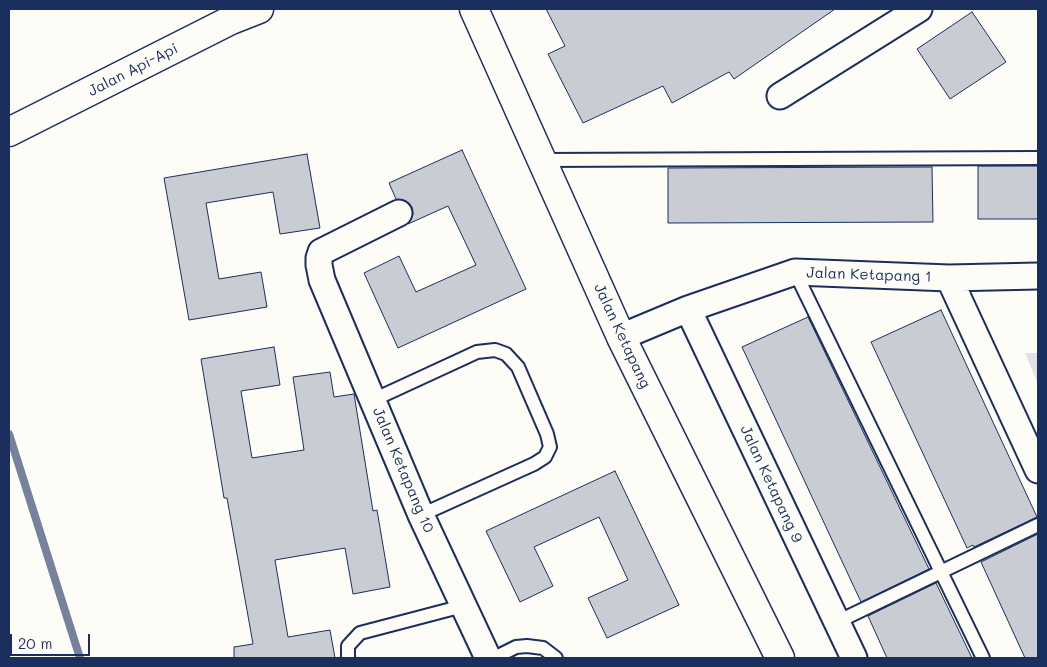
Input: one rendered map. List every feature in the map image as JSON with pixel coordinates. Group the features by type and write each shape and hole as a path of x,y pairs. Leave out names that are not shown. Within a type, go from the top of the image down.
{"street":[{"name":"Jalan Api-Api","path":"15,129 232,20 258,9"},
{"path":"780,96 919,9"},
{"name":"Jalan Ketapang","path":"480,12 541,160 620,336 780,658"},
{"name":"Jalan Ketapang 10","path":"399,213 322,252 319,258 319,265 322,280 421,515 488,658"},
{"name":"Jalan Ketapang 1","path":"620,336 688,309 795,272 949,278 1038,276"},
{"path":"949,278 1038,470"},
{"name":"Jalan Ketapang 9","path":"688,309 854,658"}],"lane":[{"path":"541,160 1038,158"},
{"path":"795,272 983,658"},
{"path":"373,400 477,352 495,350 506,354 518,367 547,434 550,447 545,457 534,464 421,515"},
{"path":"837,622 1038,525"},
{"path":"348,658 348,646 360,633 463,606"},
{"path":"494,658 516,646 543,648 556,658"}],"shaded area":[{"path":"1025,353 1038,353 1038,384"}],"building":[{"path":"546,9 835,9 734,79 729,72 672,103 663,86 583,123 548,54 565,46"},
{"path":"972,12 1006,62 950,99 917,49"},
{"path":"462,150 526,289 398,348 364,273 399,256 416,292 476,265 448,206 408,224 413,214 412,207 406,201 396,199 389,183"},
{"path":"307,154 320,228 280,234 273,192 206,203 219,279 261,272 267,307 189,320 164,178"},
{"path":"978,166 1038,166 1038,219 978,219"},
{"path":"932,167 933,222 668,223 668,168"},
{"path":"941,310 1037,517 974,547 973,545 967,548 871,342"},
{"path":"808,317 929,569 861,602 742,347"},
{"path":"274,347 280,385 241,391 252,458 304,450 293,377 330,372 334,397 354,394 373,511 377,510 390,587 353,594 345,548 275,560 288,637 330,630 335,658 234,658 234,647 253,644 227,498 224,498 201,359"},
{"path":"615,471 679,605 607,638 588,598 628,580 599,517 534,547 553,586 520,602 486,531"},
{"path":"1038,534 1038,658 1025,658 981,562"},
{"path":"936,583 972,658 887,658 868,616"}],"waterway":[{"path":"9,434 80,658"}]}
